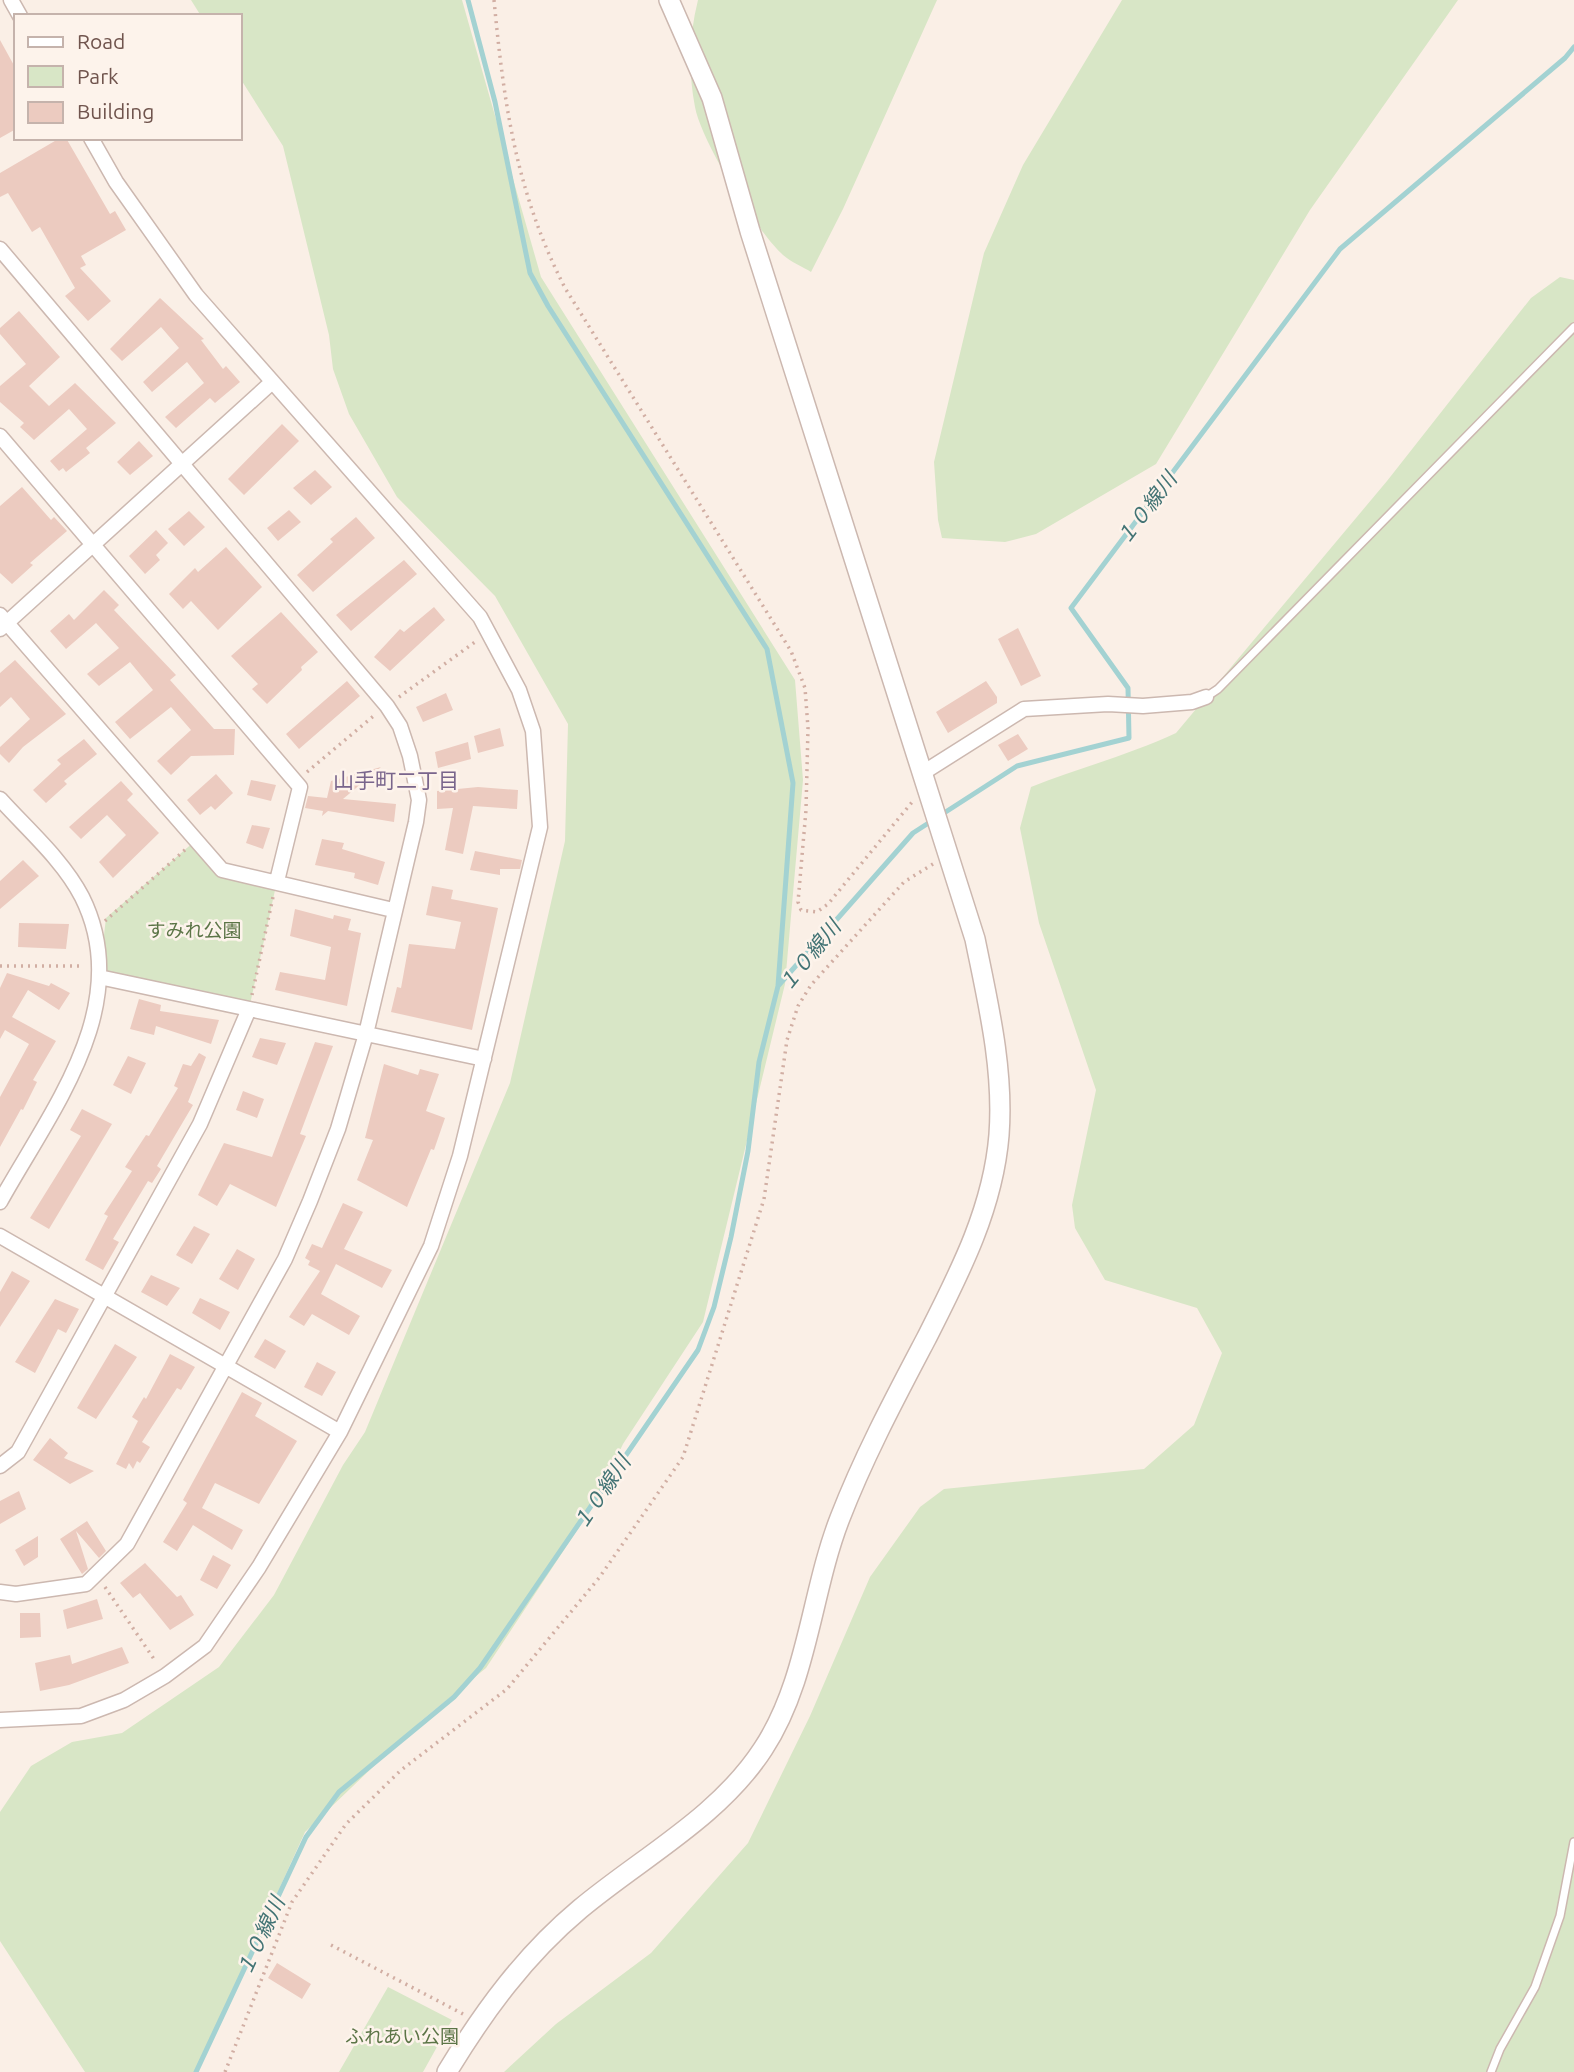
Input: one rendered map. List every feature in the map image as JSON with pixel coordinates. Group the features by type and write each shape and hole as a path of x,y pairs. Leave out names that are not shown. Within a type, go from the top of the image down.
{"street":[{"path":"447,2072 477,2023 511,1977 578,1910 718,1802 763,1749 788,1698 839,1520 874,1439 956,1280 978,1230 999,1136 999,1077 991,1016 975,939 750,231 712,98 669,0"},
{"path":"0,1720 81,1716 124,1700 165,1676 205,1646 259,1567 340,1432 431,1247 460,1156 540,827 533,731 519,690 480,617 196,295 116,182 92,140"},
{"path":"0,249 387,706 400,726 419,800 366,1034 338,1129 285,1259 127,1544 86,1584 16,1594 0,1592"},
{"path":"271,383 182,466 2,622 222,870 393,910"},
{"path":"0,436 300,788 277,881"},
{"path":"926,788 1024,709 1108,704 1143,706 1192,702 1206,697"},
{"path":"0,799 64,871 81,895 95,929 99,972 94,1024 77,1064 0,1202"},
{"path":"99,972 249,1009 484,1059"},
{"path":"0,1466 18,1452 200,1124 249,1009"},
{"path":"0,1236 103,1298 340,1432"}],"lane":[{"path":"1206,697 1218,689 1326,581 1574,327"},
{"path":"1490,2072 1535,1987 1560,1916 1574,1842"}],"path":[{"path":"494,0 505,107 522,181 550,259 585,321 791,651 805,688 809,762 798,902 801,910 808,913 817,912 828,904 926,788"},
{"path":"95,929 195,841"},
{"path":"225,2072 292,1902 346,1824 400,1770 507,1689 599,1578 683,1457 764,1199 787,1040 799,1006 811,985 904,883 947,848"},
{"path":"249,1009 277,881"},
{"path":"0,966 99,972"},
{"path":"96,1574 165,1676"},
{"path":"331,1945 381,1969 477,2023"}],"green space":[{"path":"191,0 462,0 541,277 795,680 803,780 785,984 703,1322 623,1444 593,1506 486,1668 421,1721 305,1832 196,2072 85,2072 0,1941 0,1812 31,1766 72,1742 122,1733 219,1667 274,1595 343,1465 365,1432 510,1083 565,841 568,724 495,596 397,497 349,414 333,369 329,335 283,146 242,81 242,14 200,14"},
{"path":"698,0 937,0 843,209 811,272 783,255 759,227 719,163 699,122 691,66 691,40"},
{"path":"1122,0 1458,0 1310,210 1156,464 1036,534 1005,542 942,538 934,462 984,253 1023,165"},
{"path":"1560,277 1574,280 1574,2072 504,2072 556,2024 651,1953 748,1843 810,1716 870,1577 920,1507 944,1489 1144,1469 1194,1425 1222,1353 1197,1308 1105,1280 1075,1228 1072,1205 1096,1090 1039,923 1020,828 1031,787 1176,733 1387,481 1531,298"},
{"name":"すみれ公園","path":"195,841 222,870 277,881 249,1009 99,977 106,918"},
{"name":"ふれあい公園","path":"388,1987 452,2020 423,2072 339,2072"}],"building":[{"path":"0,40 14,65 14,130 0,138"},
{"path":"57,140 67,140 110,214 115,211 126,230 81,256 86,265 80,268 111,301 88,321 65,296 75,288 40,227 32,232 8,193 0,197 0,173"},
{"path":"160,298 204,339 201,340 223,369 226,366 240,382 215,403 210,398 176,428 165,417 204,383 187,362 152,392 143,382 179,348 161,327 122,361 110,349"},
{"path":"19,311 60,357 29,386 49,406 75,383 116,423 86,448 90,453 66,472 63,468 59,471 50,461 87,429 69,409 34,440 20,427 24,423 0,402 0,386 26,364 0,334 0,328"},
{"path":"282,424 299,441 244,495 228,479"},
{"path":"139,441 153,456 130,475 117,462"},
{"path":"315,470 332,487 311,505 293,488"},
{"path":"22,487 51,520 54,517 67,531 30,563 33,565 12,584 0,573 0,506"},
{"path":"289,510 301,522 278,541 267,528"},
{"path":"189,511 205,527 184,546 168,529"},
{"path":"356,517 375,538 313,592 297,575 333,542 330,539"},
{"path":"156,530 168,543 156,555 160,560 145,574 129,556"},
{"path":"226,547 262,587 218,630 191,601 183,609 169,594 195,568 198,572"},
{"path":"404,560 417,574 351,631 336,615"},
{"path":"104,590 119,605 114,610 176,675 170,680 214,729 235,729 234,755 191,756 171,775 157,761 191,730 171,707 130,739 115,722 153,690 130,662 99,686 87,674 119,648 96,623 66,649 50,631 69,614 74,620"},
{"path":"434,607 445,620 390,671 374,657 400,629 404,632"},
{"path":"281,612 318,652 267,704 252,689 258,684 231,656"},
{"path":"1018,628 1041,676 1021,686 998,639"},
{"path":"15,660 66,714 23,747 9,763 0,754 0,747 30,719 11,697 0,707 0,673"},
{"path":"347,681 360,696 299,749 286,734"},
{"path":"986,681 997,697 997,703 948,733 936,712"},
{"path":"446,693 453,710 423,722 416,707"},
{"path":"500,728 504,746 478,753 474,736"},
{"path":"1018,734 1028,749 1008,761 998,745"},
{"path":"84,739 97,754 64,781 67,784 46,803 33,790 61,764 57,760"},
{"path":"468,742 471,759 438,768 435,752"},
{"path":"381,767 343,799 396,804 394,822 328,811 322,816 323,811 305,808 308,796 327,798 331,781"},
{"path":"216,774 233,793 215,810 211,806 200,815 187,800"},
{"path":"251,780 276,785 271,801 247,795"},
{"path":"121,781 133,794 127,800 159,833 113,878 99,862 126,835 107,815 81,839 69,827"},
{"path":"478,787 518,790 517,809 473,806 463,854 445,850 453,808 437,809 437,791"},
{"path":"252,825 270,828 263,849 246,843"},
{"path":"322,839 344,843 342,849 385,862 378,885 354,878 355,873 315,865"},
{"path":"475,851 522,860 520,869 500,869 500,875 470,870"},
{"path":"23,860 39,876 0,909 0,881"},
{"path":"432,886 453,890 451,899 498,908 472,1030 391,1012 397,987 401,988 409,944 455,949 461,922 426,915"},
{"path":"295,909 333,919 334,915 351,919 348,930 361,933 347,1006 275,990 280,972 325,980 331,947 290,936"},
{"path":"19,923 69,924 66,949 18,947"},
{"path":"7,973 49,986 51,983 70,993 59,1010 28,990 12,1017 56,1041 33,1080 37,1082 23,1110 21,1109 0,1147 0,1097 29,1044 5,1030 0,1039 0,988"},
{"path":"139,999 161,1005 160,1011 219,1020 211,1044 156,1026 154,1035 130,1029"},
{"path":"260,1038 286,1043 277,1065 252,1057"},
{"path":"315,1042 333,1046 300,1134 306,1136 276,1207 230,1184 217,1206 198,1195 224,1143 272,1157"},
{"path":"199,1053 206,1057 188,1102 193,1105 157,1166 161,1169 152,1183 148,1181 113,1239 119,1242 103,1270 85,1260 108,1216 104,1214 132,1171 125,1167 146,1135 149,1136 178,1088 174,1086 183,1064 191,1066"},
{"path":"128,1056 146,1063 131,1094 113,1085"},
{"path":"384,1064 418,1075 420,1069 439,1074 426,1111 445,1118 434,1150 431,1149 407,1207 357,1180 373,1140 365,1138"},
{"path":"243,1091 264,1099 257,1118 236,1110"},
{"path":"82,1109 112,1124 49,1229 30,1218 81,1136 70,1130"},
{"path":"343,1203 363,1212 344,1249 392,1270 382,1288 336,1264 321,1294 360,1316 349,1335 312,1314 304,1326 289,1317 320,1271 308,1265 310,1261 305,1258 312,1244 322,1248"},
{"path":"194,1226 210,1234 192,1264 176,1255"},
{"path":"237,1249 255,1259 238,1290 219,1279"},
{"path":"12,1271 30,1281 0,1327 0,1292"},
{"path":"151,1275 180,1288 167,1306 141,1292"},
{"path":"200,1298 230,1312 220,1330 192,1313"},
{"path":"55,1299 79,1309 66,1333 58,1329 35,1373 15,1362"},
{"path":"265,1339 286,1351 275,1369 254,1357"},
{"path":"115,1344 137,1357 96,1419 77,1408"},
{"path":"170,1354 195,1367 181,1390 177,1388 142,1442 150,1447 140,1463 137,1461 133,1469 129,1463 126,1469 116,1464 138,1421 132,1417 144,1397 146,1399"},
{"path":"317,1362 336,1372 322,1396 304,1387"},
{"path":"242,1392 262,1403 255,1416 297,1441 259,1504 215,1483 202,1508 243,1530 232,1550 193,1525 177,1551 163,1542 187,1503 183,1500"},
{"path":"50,1438 68,1453 64,1458 94,1471 70,1484 33,1460"},
{"path":"19,1491 26,1509 0,1524 0,1501"},
{"path":"87,1521 106,1551 99,1558 76,1531 88,1569 82,1574 60,1539"},
{"path":"38,1536 38,1557 24,1566 15,1550"},
{"path":"213,1555 231,1565 217,1589 200,1580"},
{"path":"145,1563 177,1597 181,1595 194,1615 170,1630 140,1593 133,1598 120,1583"},
{"path":"97,1599 103,1619 67,1629 63,1610"},
{"path":"20,1613 40,1613 41,1637 20,1638"},
{"path":"122,1647 129,1663 69,1685 40,1691 35,1663 70,1655 72,1664"},
{"path":"277,1963 311,1984 302,1999 268,1978"}],"waterway":[{"path":"468,0 495,102 530,273 548,306 767,649 793,783 778,986"},
{"name":"１０線川","path":"196,2072 306,1837 339,1792 454,1697 480,1668 698,1350 714,1307 731,1237 748,1151 759,1062 778,986 913,833 1017,766 1129,738 1128,688 1071,608 1340,249 1565,58 1574,47"}],"district":[{"name":"山手町二丁目","path":"396,780"}]}
